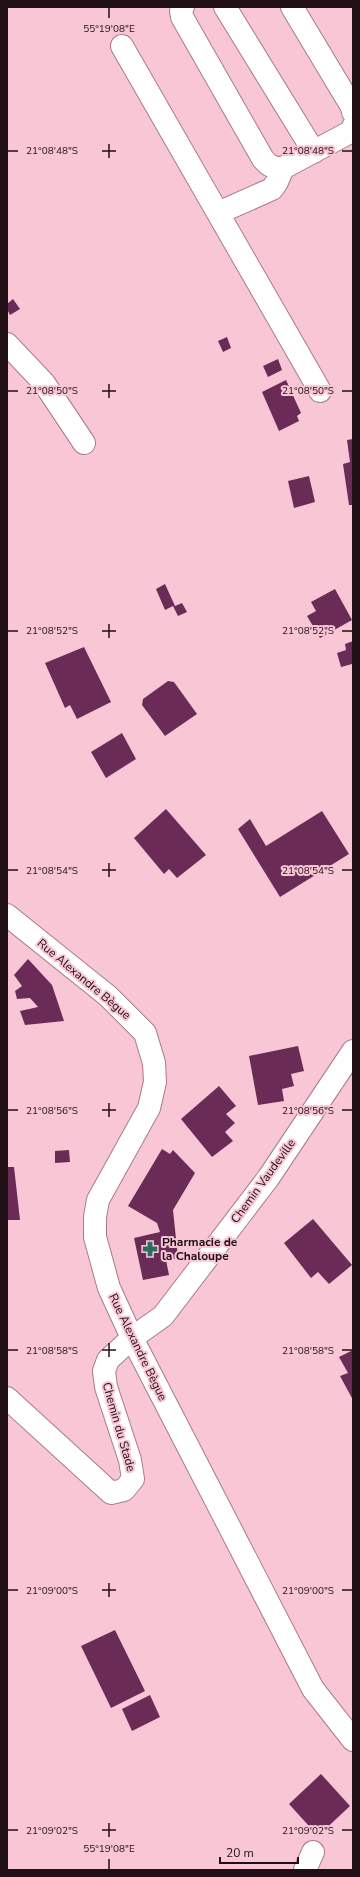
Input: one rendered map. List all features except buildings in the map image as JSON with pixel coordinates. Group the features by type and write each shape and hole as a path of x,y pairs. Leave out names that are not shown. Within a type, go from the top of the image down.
{"main road":[{"path":"184,7 181,10 182,17 268,166 283,168 352,131 353,127"},
{"path":"225,7 314,152"},
{"path":"292,7 352,107 353,112"},
{"path":"122,46 320,391"},
{"path":"218,213 272,189 283,168"},
{"path":"7,344 44,383 84,443"},
{"name":"Rue Alexandre Bègue","path":"7,915 108,996 145,1033 154,1062 155,1082 149,1108 98,1200 95,1217 95,1236 109,1288 132,1338 313,1689 353,1740"},
{"name":"Chemin Vaudeville","path":"132,1338 163,1316 269,1176 353,1051"},
{"name":"Chemin du Stade","path":"7,1398 111,1493 124,1490 133,1479 130,1460 106,1387 104,1371 108,1360 132,1338"}],"place":[{"name":"Pharmacie de la Chaloupe","path":"150,1249"}]}
